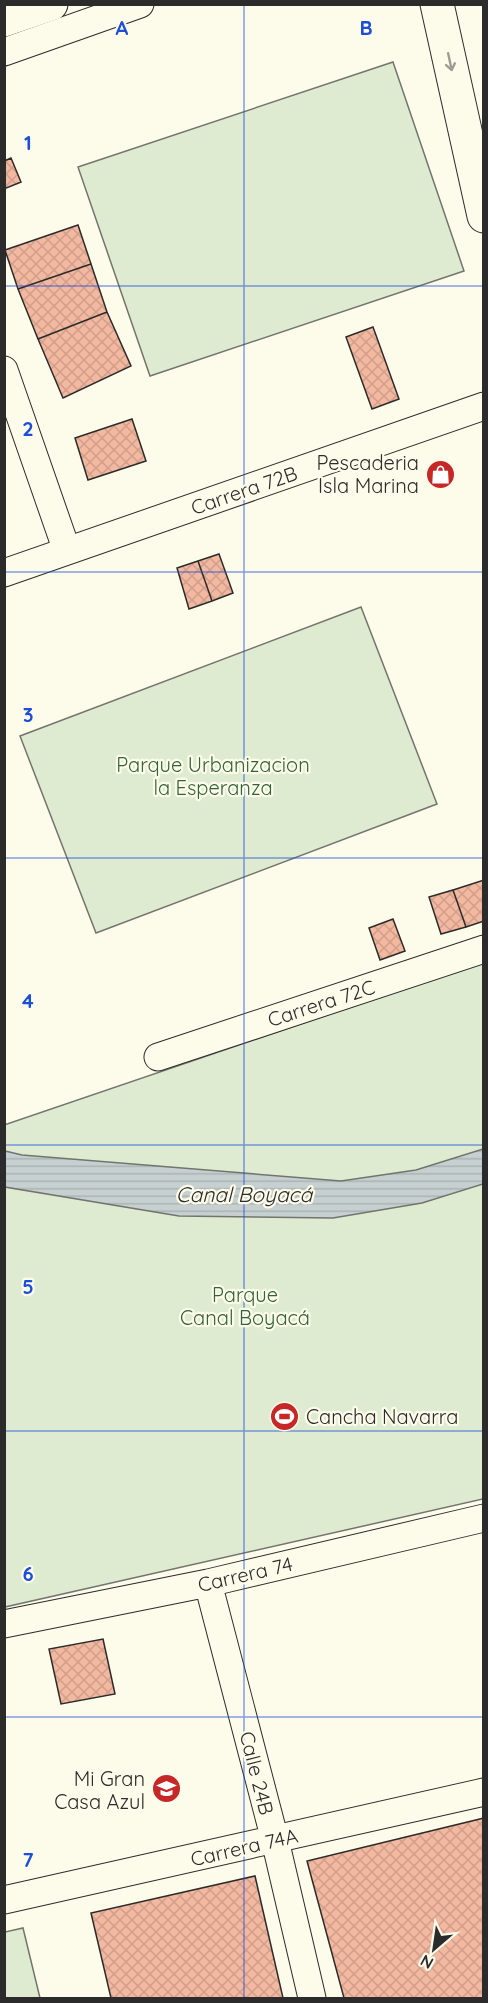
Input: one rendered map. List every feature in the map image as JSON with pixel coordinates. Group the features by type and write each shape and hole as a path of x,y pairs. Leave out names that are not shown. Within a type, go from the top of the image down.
{"main road":[{"path":"4,20 51,4"},
{"path":"437,4 483,216"}],"street":[{"path":"4,52 140,4"},
{"path":"4,370 67,551"},
{"name":"Carrera 72B","path":"4,573 483,406"},
{"name":"Carrera 72C","path":"158,1058 483,949"},
{"name":"Carrera 74","path":"4,1624 482,1525"},
{"name":"Calle 24B","path":"208,1583 275,1840 312,1998"},
{"name":"Carrera 74A","path":"4,1900 483,1792"}],"green space":[{"path":"393,62 464,271 150,376 78,167"},
{"name":"Parque Urbanizacion la Esperanza","path":"361,607 437,804 96,933 20,736"},
{"name":"Parque Canal Boyacá","path":"483,962 483,1499 5,1607 4,1125"},
{"path":"23,1928 40,1998 5,1998 5,1932"}],"water":[{"name":"Canal Boyacá","path":"483,1149 483,1184 422,1203 333,1218 179,1216 5,1187 5,1151 22,1155 341,1181 416,1170"}],"building":[{"path":"11,158 21,182 4,189 4,161"},
{"path":"78,225 91,264 18,289 5,250"},
{"path":"91,264 107,312 38,339 18,289"},
{"path":"107,312 131,366 63,398 38,339"},
{"path":"373,327 399,399 372,409 346,337"},
{"path":"132,419 146,461 88,480 75,438"},
{"path":"219,554 233,593 212,601 198,561"},
{"path":"198,561 212,601 189,609 177,568"},
{"path":"484,880 484,921 466,927 453,890"},
{"path":"453,890 466,927 441,934 429,897"},
{"path":"393,919 405,951 380,960 369,928"},
{"path":"103,1639 115,1694 61,1704 49,1649"},
{"path":"484,1818 484,1998 344,1998 307,1861"},
{"path":"255,1876 283,1998 111,1998 91,1913"}],"place":[{"name":"Pescaderia Isla Marina","path":"440,474"},
{"name":"Cancha Navarra","path":"285,1416"},
{"name":"Mi Gran Casa Azul","path":"166,1789"}]}
